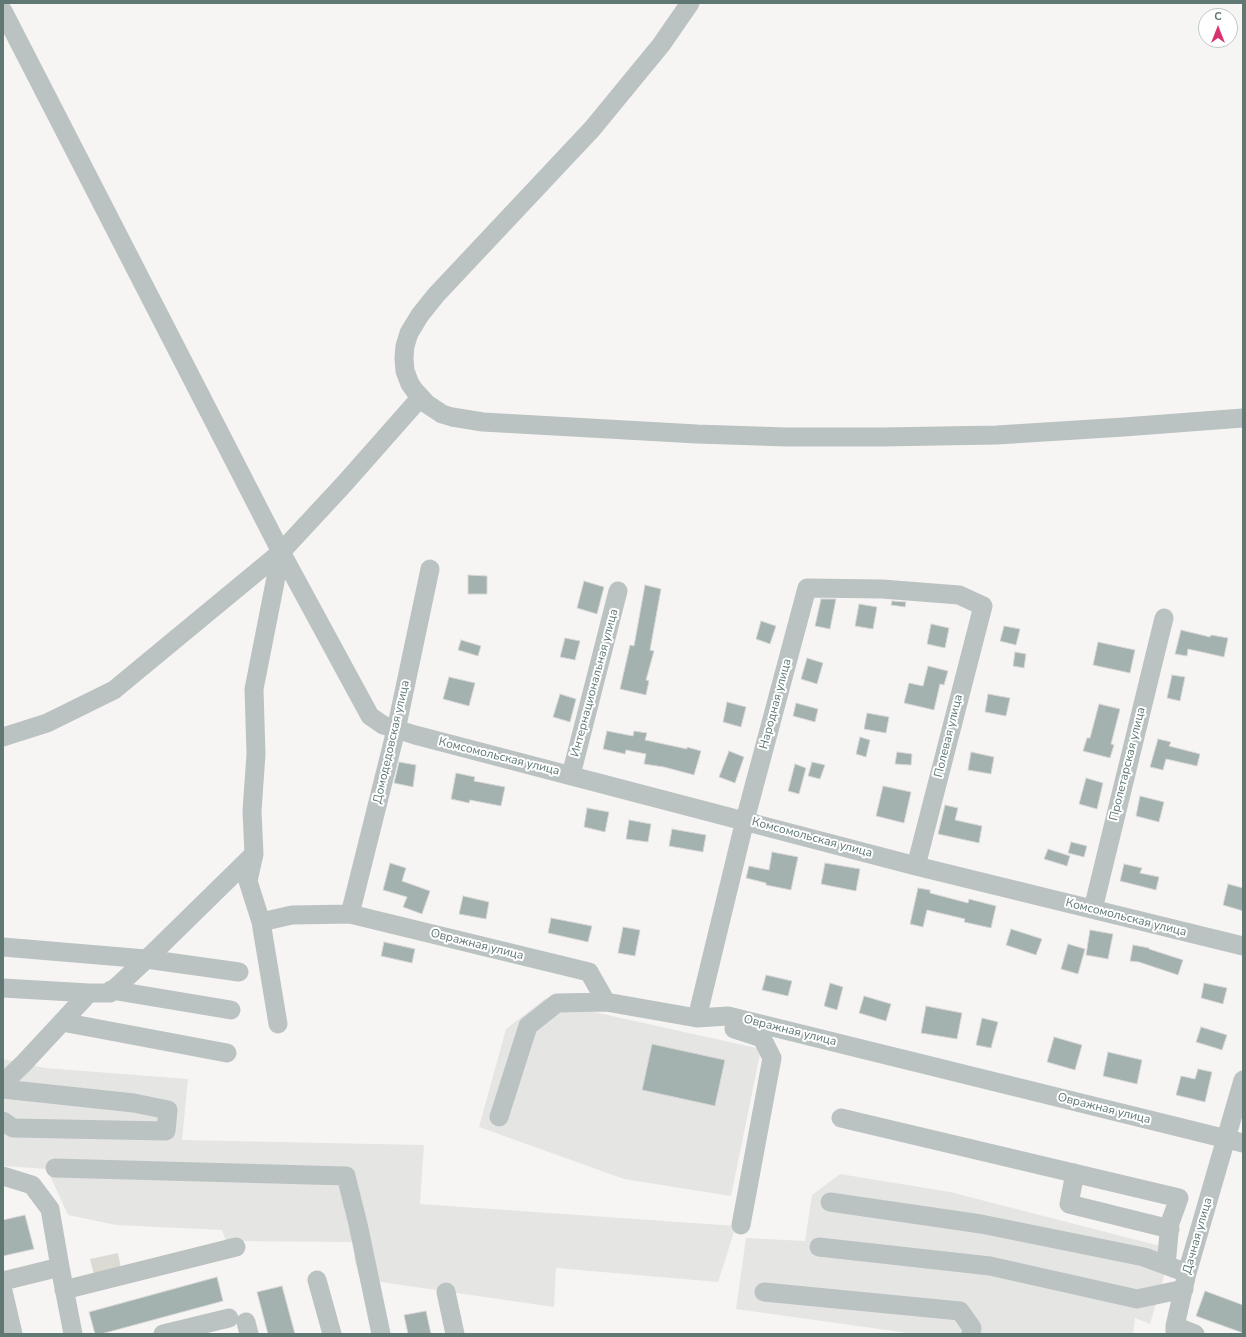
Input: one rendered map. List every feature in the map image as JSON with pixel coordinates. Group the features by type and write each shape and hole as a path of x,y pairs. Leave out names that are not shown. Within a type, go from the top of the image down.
{"street":[{"path":"690,3 661,45 592,129 436,295 420,316 409,333 405,346 404,358 407,377 420,398 427,404 442,414 463,420 483,422 697,434 787,437 882,437 997,434 1124,427 1243,418"},
{"path":"3,11 281,552 370,716 390,728"},
{"path":"3,738 47,723 114,690 281,552 345,483 420,398"},
{"path":"278,1024 261,922 248,881 254,854 252,811 256,754 254,689 281,552"},
{"name":"Домодедовская улица","path":"350,914 390,728 430,569"},
{"name":"Полевая улица","path":"807,588 882,589 959,595 983,606 916,866"},
{"name":"Народная улица","path":"697,1018 745,820 807,588"},
{"name":"Интернациональная улица","path":"571,775 618,590"},
{"name":"Пролетарская улица","path":"1093,909 1164,618"},
{"name":"Комсомольская улица","path":"390,728 916,866 1243,946"},
{"path":"3,988 89,993 110,992 254,854"},
{"name":"Овражная улица","path":"261,922 292,915 350,914 589,972 606,1002 697,1018 728,1016 1234,1141"},
{"path":"3,947 146,959 239,972"},
{"path":"111,990 231,1010"},
{"path":"3,1083 23,1064 89,993"},
{"path":"499,1117 528,1026 557,1003 606,1002"},
{"path":"697,1018 762,1038 772,1058 741,1225"},
{"path":"62,1022 227,1052"},
{"name":"Дачная улица","path":"1175,1330 1185,1281 1234,1141 1243,1080"},
{"path":"3,1088 134,1103 168,1110 166,1131 13,1128 3,1122"},
{"path":"841,1118 1178,1198 1170,1229 1166,1265"},
{"path":"55,1168 346,1176 381,1334"},
{"path":"1075,1173 1069,1204 1170,1229"},
{"path":"3,1176 32,1185 50,1209 73,1334"},
{"path":"819,1247 990,1266 1137,1299 1185,1281 1166,1265 1144,1257 981,1224 830,1202"},
{"path":"64,1290 236,1247"},
{"path":"3,1280 60,1267"},
{"path":"317,1280 332,1334"},
{"path":"3,1291 13,1334"},
{"path":"446,1292 455,1334"},
{"path":"764,1292 960,1311 972,1328 971,1334"},
{"path":"163,1334 241,1325"},
{"path":"1175,1330 1195,1334"}],"shaded area":[{"path":"546,998 553,1014 576,1008 761,1049 731,1196 624,1179 479,1127 506,1029"},
{"path":"3,1059 45,1068 188,1079 182,1140 424,1145 420,1204 736,1226 718,1282 556,1268 554,1307 360,1279 355,1262 353,1242 226,1241 222,1230 116,1225 68,1215 47,1169 3,1166"},
{"path":"840,1174 950,1192 1172,1249 1150,1324 1135,1318 1133,1334 915,1334 736,1309 746,1238 805,1241 812,1195"},
{"path":"118,1253 121,1269 94,1275 90,1259"}],"building":[{"path":"468,575 487,576 487,594 468,594"},
{"path":"584,581 604,587 597,614 577,608"},
{"path":"645,585 661,589 650,650 654,651 646,680 649,681 646,695 620,689 630,645 634,646"},
{"path":"821,599 836,599 830,629 815,626"},
{"path":"892,601 906,602 905,607 891,605"},
{"path":"859,604 877,607 873,629 855,626"},
{"path":"761,621 776,626 770,644 756,639"},
{"path":"931,624 949,628 945,648 927,644"},
{"path":"1004,626 1020,629 1016,645 1000,641"},
{"path":"1181,630 1210,637 1211,635 1228,638 1224,657 1188,649 1187,656 1175,654"},
{"path":"565,638 580,641 575,660 560,657"},
{"path":"461,640 481,646 478,656 458,650"},
{"path":"1098,642 1135,650 1130,673 1093,665"},
{"path":"1015,652 1026,654 1024,668 1013,666"},
{"path":"807,658 823,663 817,684 801,679"},
{"path":"928,666 948,671 944,685 940,684 934,710 904,703 909,683 923,686"},
{"path":"1172,675 1185,677 1180,701 1167,698"},
{"path":"449,677 475,683 469,706 443,699"},
{"path":"560,694 576,699 570,722 553,717"},
{"path":"988,694 1010,698 1006,716 985,712"},
{"path":"727,702 746,707 741,727 723,722"},
{"path":"796,703 818,709 815,722 793,716"},
{"path":"1099,704 1120,709 1111,744 1114,745 1110,758 1083,751 1087,738 1090,738"},
{"path":"867,713 889,717 886,733 864,729"},
{"path":"607,731 633,736 634,731 647,733 645,740 687,749 687,747 701,751 694,775 664,767 644,764 646,754 626,750 625,754 603,749"},
{"path":"860,737 870,740 866,757 856,754"},
{"path":"1158,739 1171,742 1169,746 1200,754 1197,766 1166,759 1163,770 1150,767"},
{"path":"729,751 744,757 735,783 719,777"},
{"path":"897,752 912,754 911,765 895,764"},
{"path":"971,752 994,757 991,774 968,770"},
{"path":"399,762 416,765 413,787 394,783"},
{"path":"812,762 825,765 820,779 808,776"},
{"path":"795,764 806,768 799,794 788,791"},
{"path":"456,773 475,777 474,781 505,787 501,806 470,800 469,803 451,799"},
{"path":"1086,778 1103,783 1097,809 1079,804"},
{"path":"883,786 911,792 904,823 876,816"},
{"path":"1140,796 1164,802 1159,822 1136,816"},
{"path":"945,805 958,808 955,820 982,826 979,843 938,834"},
{"path":"587,808 609,812 605,832 584,827"},
{"path":"629,820 651,824 648,842 626,839"},
{"path":"672,829 706,835 703,852 669,846"},
{"path":"1071,842 1087,846 1084,857 1068,853"},
{"path":"1048,849 1070,856 1067,866 1044,859"},
{"path":"772,852 798,857 791,890 766,885 766,883 746,878 749,866 769,870"},
{"path":"390,863 406,868 402,881 430,891 422,914 403,907 407,897 383,890"},
{"path":"825,863 860,869 856,891 821,884"},
{"path":"1124,864 1142,868 1140,873 1159,877 1156,890 1120,881"},
{"path":"1228,884 1243,888 1243,911 1223,905"},
{"path":"918,888 930,890 930,893 968,903 969,899 996,906 991,928 964,922 965,919 927,910 923,927 910,924"},
{"path":"463,896 489,902 486,919 459,914"},
{"path":"551,918 592,926 588,942 548,933"},
{"path":"623,927 640,930 635,956 618,953"},
{"path":"1011,929 1042,939 1036,955 1006,945"},
{"path":"1090,930 1113,934 1108,959 1086,955"},
{"path":"384,942 415,949 412,963 381,956"},
{"path":"1068,944 1085,949 1078,974 1061,969"},
{"path":"1133,945 1149,948 1183,960 1178,975 1139,962 1130,961"},
{"path":"766,975 792,981 788,996 762,990"},
{"path":"830,983 843,987 837,1010 824,1006"},
{"path":"1204,983 1227,988 1223,1004 1201,998"},
{"path":"864,996 891,1004 886,1021 859,1013"},
{"path":"926,1006 962,1013 957,1039 921,1033"},
{"path":"982,1018 998,1022 991,1048 976,1045"},
{"path":"1201,1027 1227,1035 1222,1050 1196,1042"},
{"path":"1054,1037 1082,1045 1075,1070 1047,1062"},
{"path":"652,1044 725,1060 715,1106 642,1090"},
{"path":"1108,1052 1142,1060 1137,1084 1103,1076"},
{"path":"1198,1069 1212,1072 1205,1102 1176,1095 1181,1076 1195,1079"},
{"path":"25,1215 34,1249 3,1256 3,1220"},
{"path":"217,1277 223,1301 101,1334 95,1334 89,1312"},
{"path":"282,1286 295,1334 268,1334 257,1292"},
{"path":"1205,1291 1243,1305 1243,1333 1196,1316"},
{"path":"426,1311 431,1334 408,1334 404,1315"}]}
